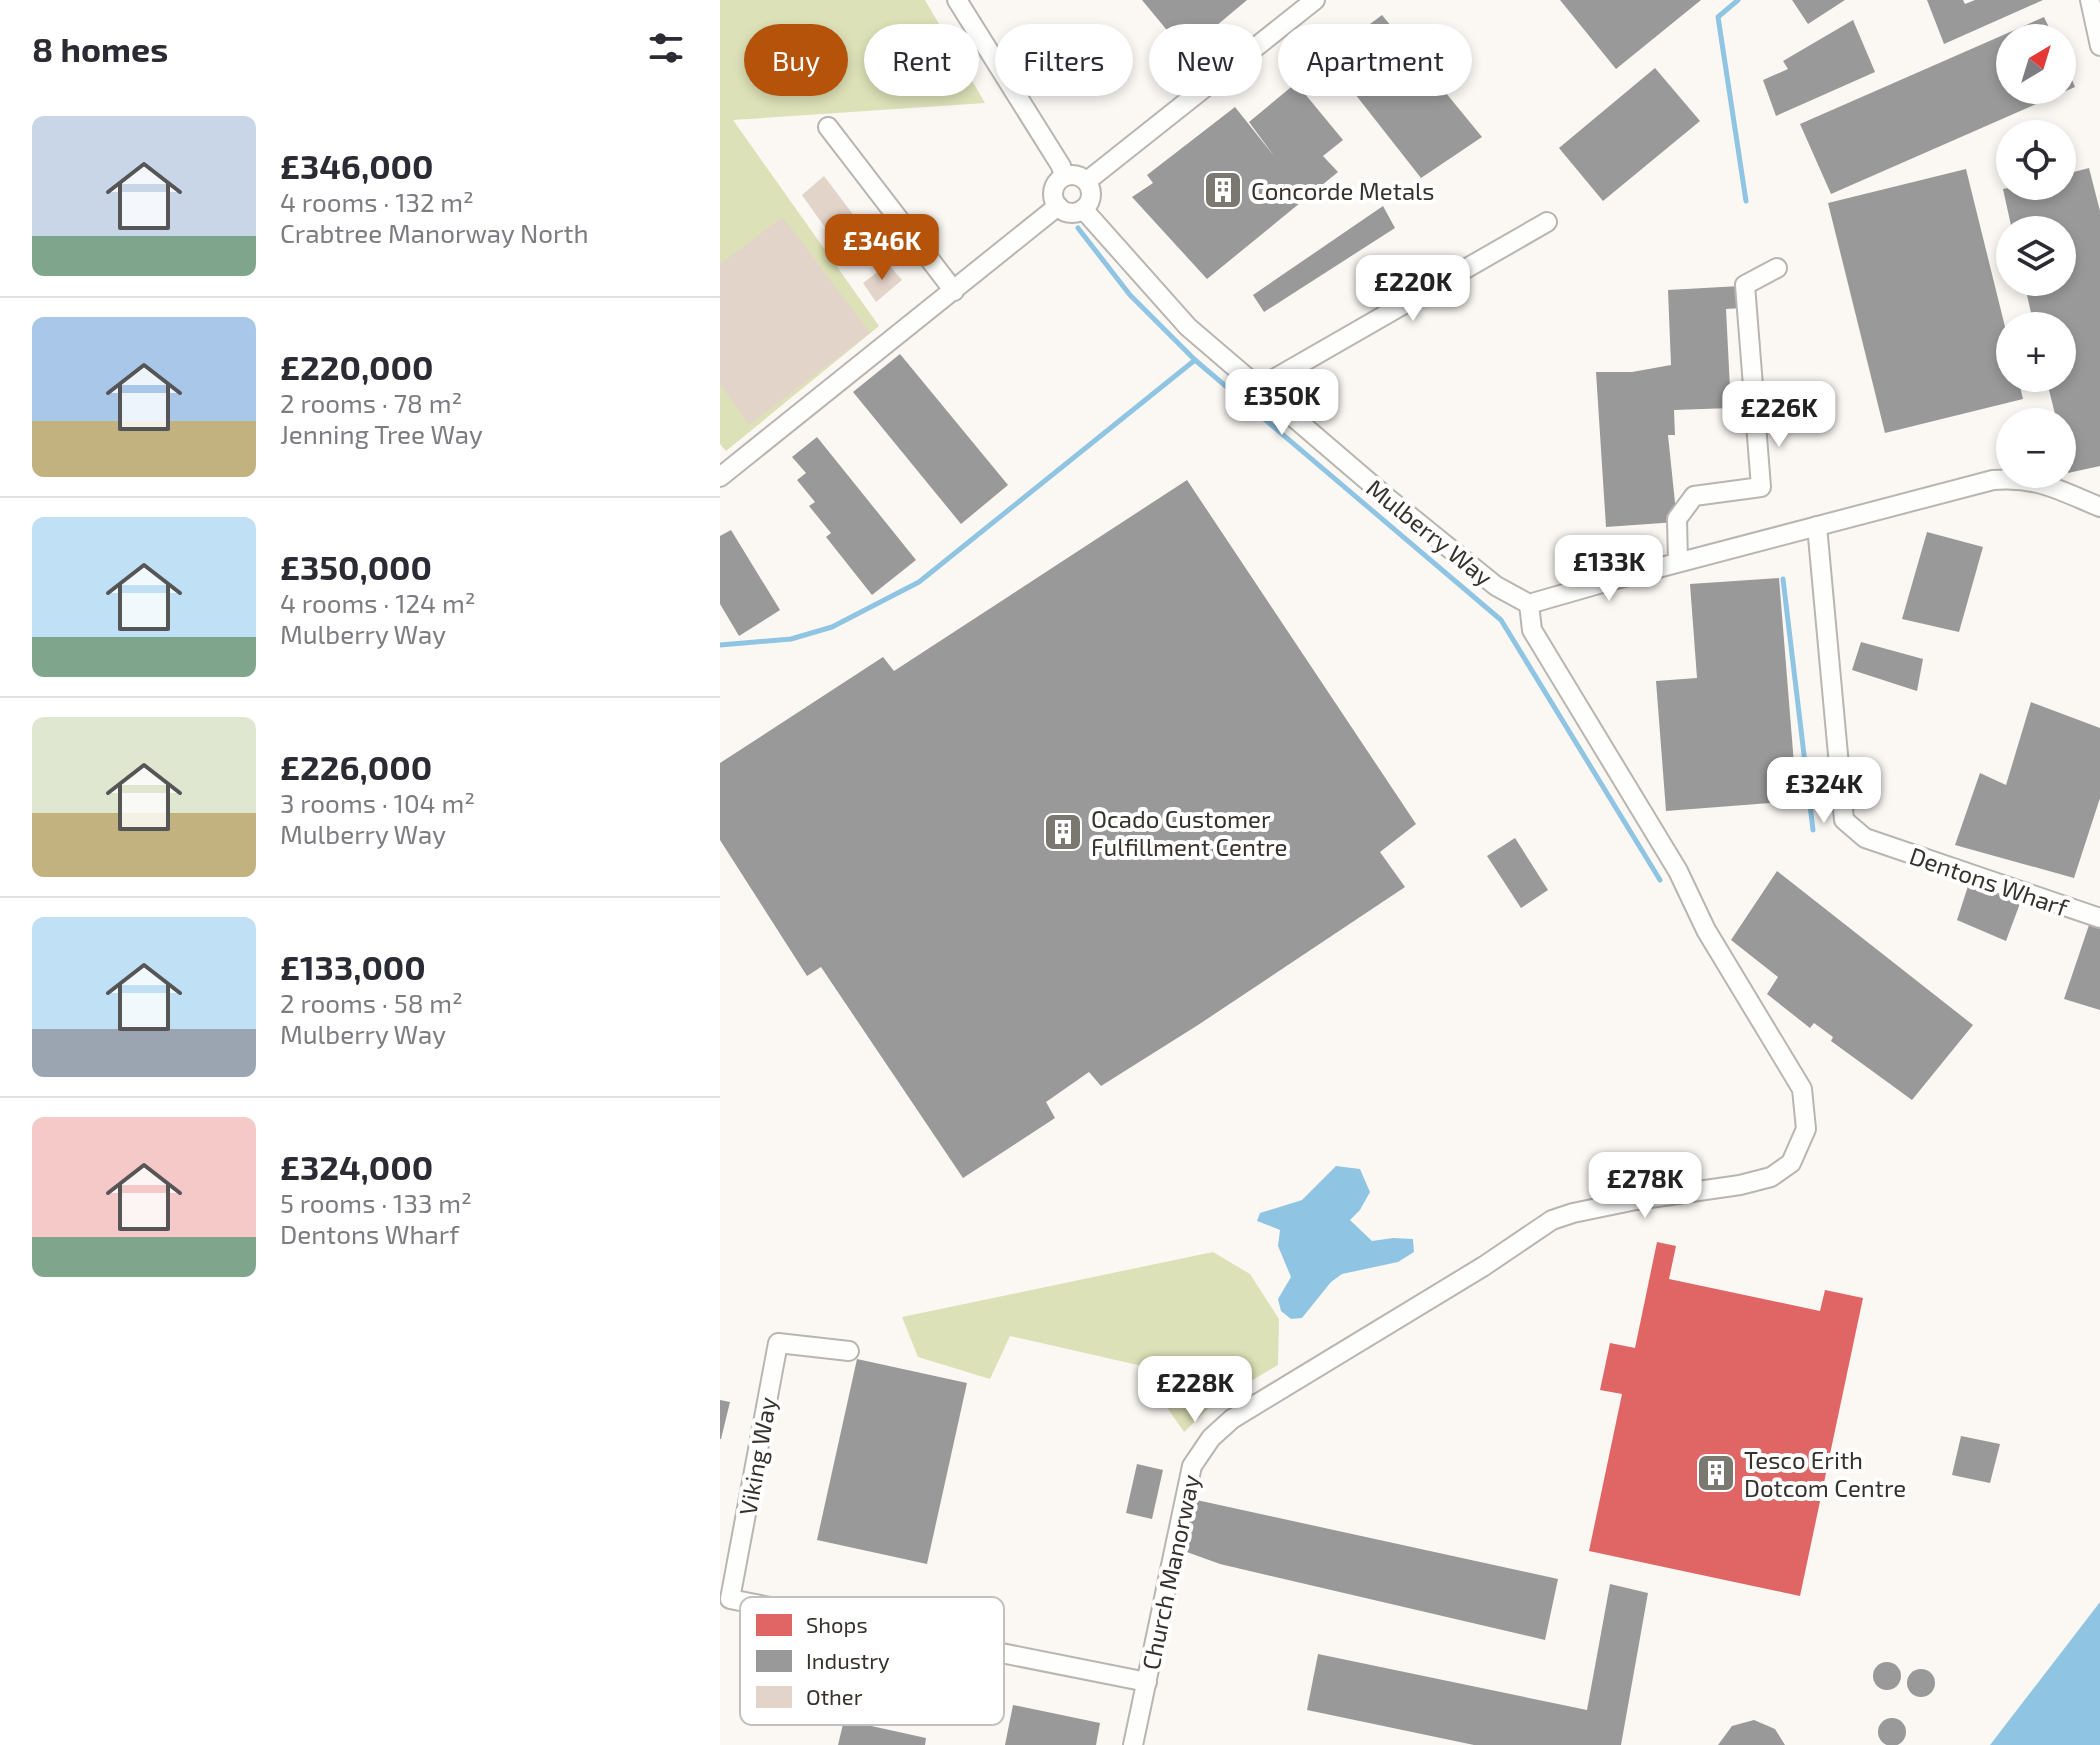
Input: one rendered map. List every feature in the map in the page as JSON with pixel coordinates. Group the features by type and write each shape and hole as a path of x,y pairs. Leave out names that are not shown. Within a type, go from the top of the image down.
{"street":[{"path":"957,0 1061,166 1064,176"},
{"path":"1087,181 1315,0"},
{"path":"2090,0 2100,46"},
{"path":"828,127 954,291"},
{"path":"1076,175 1087,181 1091,199 1083,209 1073,213 1058,206 1053,194 1055,185 1064,176 1076,175"},
{"path":"720,477 1058,206"},
{"name":"Mulberry Way","path":"1083,209 1188,327 1496,586 1529,604"},
{"path":"1258,388 1547,222"},
{"path":"1678,562 1677,519 1694,496 1761,487 1745,285 1777,268"},
{"path":"1529,604 1993,480 2032,480 2100,507"},
{"name":"Dentons Wharf","path":"1817,526 1844,820 1865,838 2100,918"},
{"name":"Church Manorway","path":"1133,1745 1192,1466 1211,1438 1232,1419 1484,1266 1552,1220 1636,1200 1740,1185 1771,1177 1791,1163 1806,1129 1802,1089 1706,930 1678,871 1532,630 1529,604"},
{"name":"Viking Way","path":"740,1601 730,1599 778,1343 849,1351"},
{"name":"Viking Way","path":"1004,1654 1147,1682"}],"green space":[{"path":"720,0 925,0 939,24 864,24 864,96 979,96 979,93 985,103 733,120 879,326 726,451 720,444"},
{"path":"1213,1252 1250,1274 1279,1319 1278,1365 1214,1403 1184,1432 1159,1396 1164,1371 1010,1336 990,1379 918,1357 902,1317"}],"water":[{"path":"1336,1166 1360,1169 1370,1192 1350,1220 1372,1241 1413,1239 1414,1252 1398,1262 1342,1274 1331,1282 1302,1318 1291,1319 1281,1311 1278,1299 1291,1277 1278,1246 1280,1230 1257,1221 1260,1213 1302,1200"},
{"path":"2100,1602 2100,1745 1990,1745"}],"building: Shops":[{"name":"Tesco Erith Dotcom Centre","path":"1657,1242 1676,1246 1669,1279 1820,1311 1825,1290 1863,1298 1800,1596 1589,1551 1622,1394 1600,1390 1610,1343 1635,1348"}],"building: Industry":[{"path":"1142,0 1247,0 1218,24 1162,24"},
{"path":"1560,0 1701,0 1616,69"},
{"path":"1792,0 1845,0 1808,24"},
{"path":"1927,0 1963,0 1965,4 1975,0 2043,0 1944,44"},
{"path":"1382,15 1389,24 1370,24"},
{"path":"2044,17 2047,24 2028,24"},
{"path":"1853,20 1875,72 1776,116 1763,80 1788,69 1783,61"},
{"path":"1996,38 1996,104 2036,104 1831,194 1800,124"},
{"path":"1655,68 1700,121 1603,201 1559,148"},
{"name":"Concorde Metals","path":"1280,96 1307,96 1343,140 1323,156 1338,172 1207,279 1132,197 1153,183 1147,175 1235,107 1274,156 1249,122"},
{"path":"1357,96 1448,96 1482,137 1421,178"},
{"path":"2089,168 2100,211 2100,466 2076,471 2076,408 2054,408 2050,392 2076,392 2076,312 2031,312 2027,296 2076,296 2076,216 2009,216 2005,200 2076,200 2076,171"},
{"path":"1966,169 2001,312 1996,312 1996,392 2021,392 2023,399 1885,433 1828,203"},
{"path":"1383,206 1395,228 1264,312 1253,295"},
{"path":"1740,286 1742,308 1726,309 1731,408 1674,410 1675,435 1668,435 1677,522 1606,527 1596,372 1632,372 1671,365 1668,290"},
{"path":"900,354 1008,485 961,524 853,392"},
{"path":"817,437 916,560 872,595 826,537 831,533 809,506 815,502 797,480 806,473 792,457"},
{"name":"Ocado Customer Fulfillment Centre","path":"1187,480 1416,824 1380,852 1405,887 1101,1086 1089,1072 1046,1102 1055,1118 963,1178 821,967 807,976 720,840 720,763 883,657 894,671"},
{"path":"731,530 780,610 739,636 720,604 720,536"},
{"path":"1927,532 1983,547 1959,632 1902,619"},
{"path":"1779,578 1797,801 1666,811 1656,681 1697,678 1690,584"},
{"path":"1861,642 1923,659 1917,691 1852,670"},
{"path":"2031,702 2100,728 2100,798 2074,878 1955,845 1980,773 2006,785"},
{"path":"1515,838 1548,890 1521,908 1487,856"},
{"path":"1777,871 1973,1025 1912,1100 1831,1041 1833,1037 1814,1023 1810,1028 1767,994 1778,977 1731,940"},
{"path":"1970,880 2022,898 2006,941 1957,920"},
{"path":"2090,922 2100,925 2100,1010 2064,999"},
{"path":"857,1359 967,1383 927,1564 817,1540"},
{"path":"720,1400 730,1402 721,1439 720,1439"},
{"path":"1961,1436 2000,1444 1990,1483 1952,1475"},
{"path":"1137,1464 1163,1470 1152,1519 1126,1513"},
{"path":"1192,1499 1558,1579 1545,1640 1220,1564 1184,1551"},
{"path":"1610,1584 1648,1593 1621,1745 1474,1745 1307,1710 1318,1654 1587,1710"},
{"path":"1887,1662 1897,1666 1901,1676 1897,1686 1887,1690 1877,1686 1873,1676 1877,1666"},
{"path":"1921,1669 1931,1673 1935,1683 1931,1693 1921,1697 1911,1693 1907,1683 1911,1673"},
{"path":"1013,1705 1100,1723 1096,1745 1005,1745"},
{"path":"1892,1718 1902,1722 1906,1732 1902,1742 1892,1746 1882,1742 1878,1732 1882,1722"},
{"path":"1754,1720 1775,1729 1785,1745 1718,1745 1732,1726"},
{"path":"843,1725 867,1725 926,1738 925,1745 838,1745"}],"building: Other":[{"path":"824,176 861,225 836,243 802,195"},
{"path":"783,217 870,333 749,425 720,384 720,264"},
{"path":"888,264 902,280 876,302 863,283"}],"waterway":[{"path":"1738,0 1718,17 1746,201"},
{"path":"1078,228 1130,295 1195,360 1501,620 1660,880"},
{"path":"720,645 791,639 832,627 919,582 1195,360"},
{"path":"1783,579 1813,830"}],"place":[{"name":"Concorde Metals","path":"1223,190"},
{"name":"Ocado Customer Fulfillment Centre","path":"1063,832"},
{"name":"Tesco Erith Dotcom Centre","path":"1716,1473"}]}
